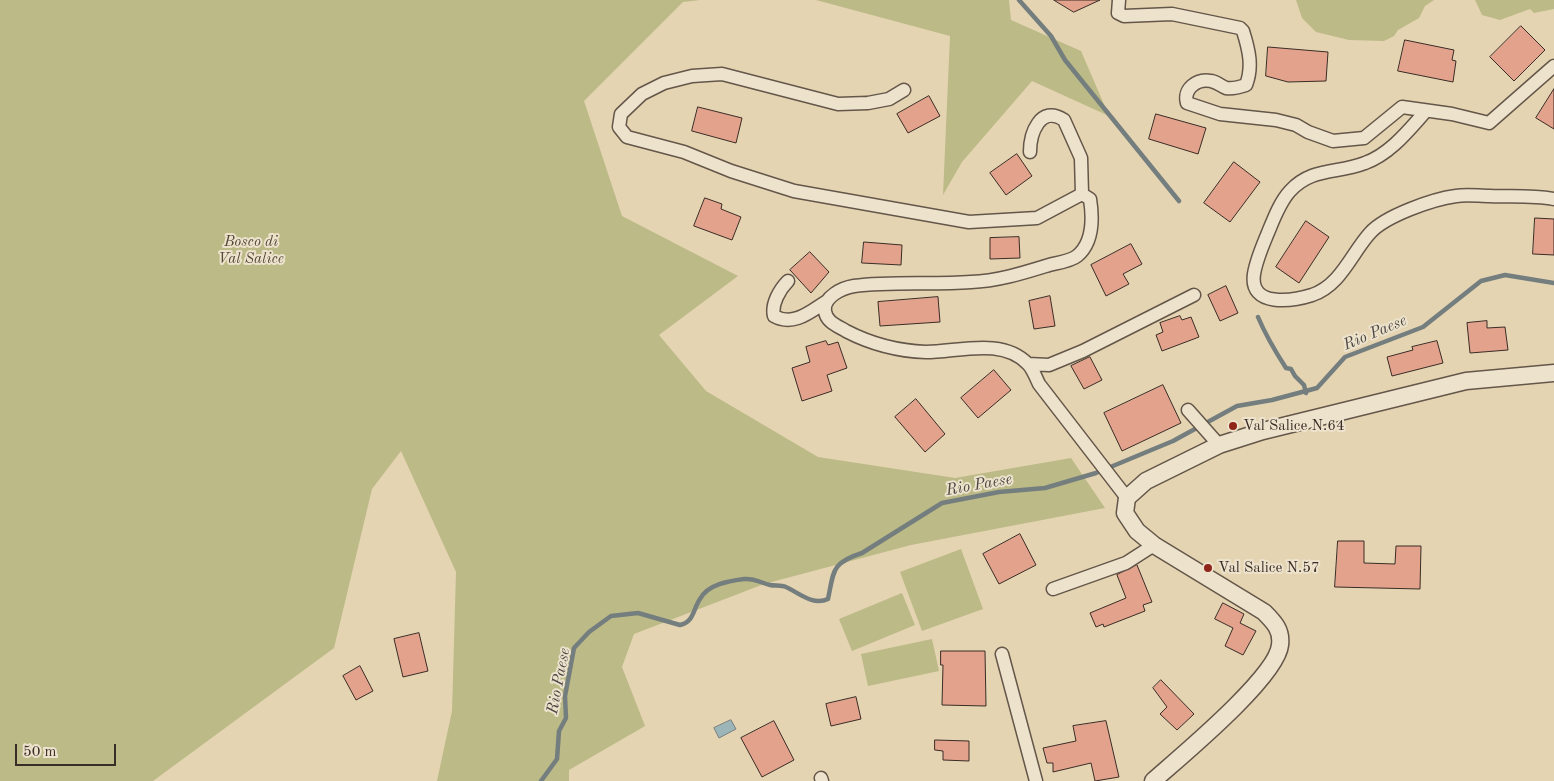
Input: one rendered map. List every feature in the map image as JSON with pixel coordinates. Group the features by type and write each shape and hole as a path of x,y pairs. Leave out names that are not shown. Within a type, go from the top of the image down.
{"street":[{"path":"1119,0 1118,13 1124,16 1172,14 1232,26 1243,31 1250,63 1250,75 1246,85 1227,88 1210,81 1199,82 1188,89 1185,96 1187,103 1205,111 1276,120 1296,125 1308,132 1333,141 1364,138 1402,107 1426,112 1452,114 1489,123 1554,66"},
{"path":"904,90 889,99 868,104 838,104 722,74 692,76 664,83 642,94 621,114 619,128 627,137 684,152 731,171 794,190 969,222 1037,218 1082,194"},
{"path":"1426,112 1400,140 1378,157 1365,163 1315,173 1300,180 1287,194 1266,239 1253,276 1255,284 1265,298 1278,301 1290,300 1325,290 1334,282 1370,232 1380,223 1436,200 1457,196 1554,200"},
{"path":"1030,152 1030,137 1035,125 1042,119 1051,116 1064,120 1081,158 1082,194"},
{"path":"788,281 780,290 774,306 774,316 796,320 827,302 839,291 852,286 972,282 1009,277 1077,256 1087,243 1093,220 1090,199 1082,194"},
{"path":"1028,364 1049,365 1083,351 1194,295"},
{"path":"827,302 825,314 834,324 858,338 889,348 926,352 988,348 1012,354 1028,364 1039,384 1127,498"},
{"path":"1153,781 1254,687 1270,666 1280,645 1278,626 1264,612 1154,545 1137,531 1125,513 1127,498 1146,481 1219,445 1263,431 1466,381 1554,373"},
{"path":"1192,414 1219,445"},
{"path":"1053,589 1126,562 1154,545"},
{"path":"1002,654 1036,781"}],"green space":[{"name":"Bosco di Val Salice","path":"0,0 700,0 683,2 584,101 622,216 738,276 659,335 706,391 818,457 955,478 1071,458 1105,508 911,545 764,584 634,634 622,667 645,726 569,770 569,781 437,781 452,711 456,572 401,451 372,489 334,648 153,781 0,781"},
{"path":"816,0 1009,0 1011,20 1081,51 1109,116 1032,81 962,162 943,195 950,36"},
{"path":"1296,0 1434,0 1425,6 1419,18 1398,30 1394,36 1384,41 1349,40 1316,32 1302,18"},
{"path":"1475,0 1554,0 1554,9 1534,13 1530,9 1500,20 1482,15"},
{"path":"961,549 983,609 922,631 900,572"},
{"path":"902,593 915,625 852,651 839,619"},
{"path":"932,639 939,671 868,686 861,654"}],"water":[{"path":"731,720 736,729 719,738 714,728"}],"building":[{"path":"1054,0 1100,0 1074,12"},
{"path":"1521,26 1545,50 1514,81 1490,57"},
{"path":"1405,40 1454,50 1452,60 1456,61 1453,82 1398,71"},
{"path":"1268,47 1328,52 1326,81 1288,82 1266,76"},
{"path":"1554,89 1554,129 1536,118"},
{"path":"929,96 940,116 908,133 897,114"},
{"path":"698,107 742,118 736,143 692,131"},
{"path":"1156,114 1206,128 1198,154 1149,139"},
{"path":"1017,154 1032,176 1006,195 990,173"},
{"path":"1234,162 1260,182 1230,222 1204,203"},
{"path":"705,198 722,204 721,209 741,217 732,240 694,226"},
{"path":"1535,218 1554,219 1554,255 1533,254"},
{"path":"1306,221 1329,237 1299,283 1276,267"},
{"path":"1019,237 1020,258 990,259 990,238"},
{"path":"864,242 902,245 901,265 862,263"},
{"path":"1131,244 1142,264 1123,274 1129,284 1106,296 1091,265"},
{"path":"810,252 829,272 811,293 790,270"},
{"path":"1226,286 1238,313 1220,321 1208,295"},
{"path":"1050,296 1055,326 1034,329 1029,301"},
{"path":"938,297 940,322 880,326 878,302"},
{"path":"1180,316 1182,320 1191,317 1199,337 1162,351 1156,335 1163,332 1160,323"},
{"path":"1487,321 1487,328 1505,327 1508,350 1470,353 1467,323"},
{"path":"826,341 828,345 838,342 847,368 827,375 832,391 802,401 792,368 810,362 806,347"},
{"path":"1437,341 1443,363 1392,376 1387,357 1413,350 1412,347"},
{"path":"1090,357 1102,380 1084,389 1071,366"},
{"path":"994,370 1011,390 978,418 961,398"},
{"path":"1163,385 1181,423 1122,451 1104,413"},
{"path":"916,399 945,434 925,452 895,417"},
{"path":"1020,534 1036,565 999,584 983,554"},
{"path":"1338,541 1364,541 1364,563 1395,564 1396,546 1421,546 1420,589 1335,587"},
{"path":"1137,565 1152,602 1143,605 1145,611 1104,627 1103,624 1096,627 1090,613 1126,598 1117,575"},
{"path":"1223,603 1244,614 1240,623 1256,631 1243,655 1225,646 1233,628 1215,619"},
{"path":"419,633 428,671 403,677 394,639"},
{"path":"941,651 985,651 986,706 942,705 943,665 941,665"},
{"path":"360,666 373,691 356,700 343,676"},
{"path":"1161,680 1194,714 1177,730 1160,714 1167,707 1153,688"},
{"path":"856,697 861,719 831,726 826,704"},
{"path":"774,721 794,760 762,777 741,738"},
{"path":"1106,721 1119,777 1095,781 1091,763 1053,772 1053,763 1047,763 1043,748 1076,741 1073,726"},
{"path":"935,740 969,741 969,761 943,760 943,751 935,750"}],"waterway":[{"path":"1019,0 1051,36 1065,60 1179,201"},
{"name":"Rio Paese","path":"541,781 557,759 559,731 566,718 565,696 574,648 589,632 611,616 638,613 680,625 691,618 700,599 708,590 719,584 744,579 784,586 812,600 822,601 828,599 833,575 844,560 862,553 942,503 999,492 1045,488 1096,473 1173,441 1237,406 1272,400 1317,388 1345,357 1423,327 1481,281 1505,275 1554,283"},
{"path":"1258,317 1282,362 1286,368 1291,369 1304,385 1306,393"}],"place":[{"name":"Val Salice N.64","path":"1233,426"},
{"name":"Val Salice N.57","path":"1208,568"}]}
